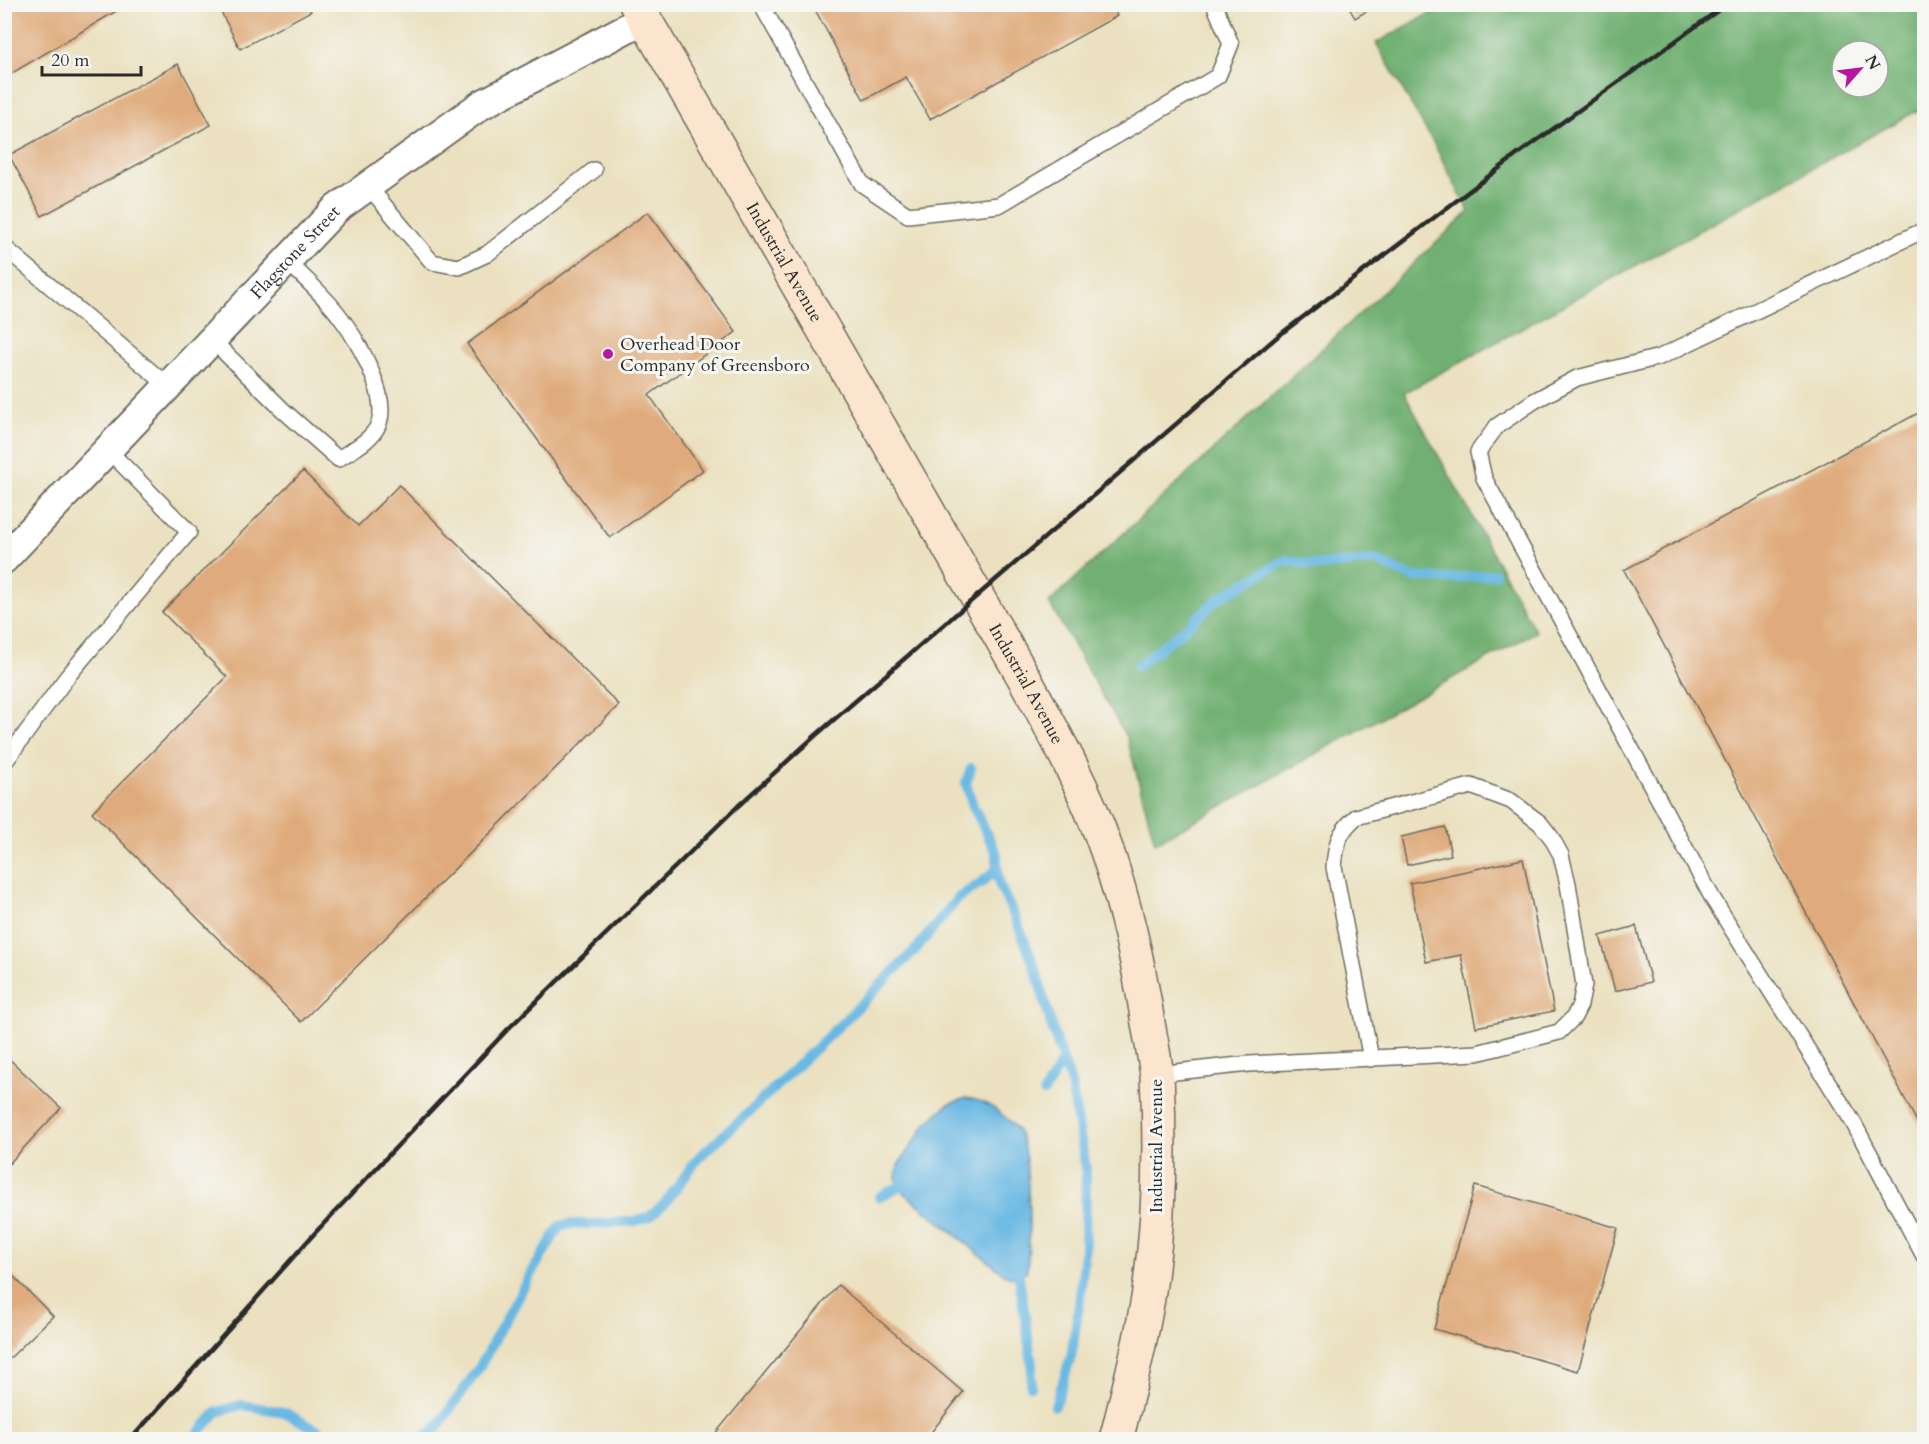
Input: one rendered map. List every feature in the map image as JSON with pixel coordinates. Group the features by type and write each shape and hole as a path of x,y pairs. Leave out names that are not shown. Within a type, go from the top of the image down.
{"main road":[{"name":"Industrial Avenue","path":"640,12 994,625 1077,779 1107,849 1127,915 1142,985 1156,1074 1159,1147 1148,1296 1137,1357 1116,1440"}],"street":[{"name":"Flagstone Street","path":"4,559 336,209 481,105 640,12"}],"lane":[{"path":"761,4 862,184 908,215 999,205 1218,76 1231,44 1214,4"},
{"path":"368,186 432,262 459,267 487,254 594,170"},
{"path":"1924,230 1660,357 1577,378 1534,401 1497,426 1478,452 1484,478 1713,900 1853,1122 1924,1256"},
{"path":"4,247 168,386"},
{"path":"212,340 284,411 338,459 365,442 379,424 381,405 377,386 341,318 287,261"},
{"path":"4,763 67,677 189,532 108,450"},
{"path":"1156,1074 1249,1064 1371,1059 1477,1053 1559,1032 1574,1017 1580,1005 1584,985 1568,884 1561,855 1540,823 1511,801 1471,786 1356,817 1345,827 1336,844 1334,867 1371,1059"}],"green space":[{"path":"1446,4 1924,5 1924,107 1404,393 1536,632 1155,843 1127,738 1049,603 1469,212 1434,144 1376,43"}],"water":[{"path":"966,1098 982,1102 993,1108 1013,1124 1023,1144 1029,1200 1028,1258 1027,1271 1014,1278 1004,1274 904,1193 896,1178 898,1165 926,1124 948,1104"}],"building":[{"path":"4,4 128,4 4,78"},
{"path":"217,4 308,4 311,11 240,49"},
{"path":"812,4 1111,4 1117,16 930,119 906,77 864,100"},
{"path":"1347,4 1379,4 1355,18"},
{"path":"178,64 211,125 42,216 9,155"},
{"path":"648,212 736,332 649,395 703,470 610,538 467,344"},
{"path":"1924,410 1924,1135 1624,570"},
{"path":"303,471 358,526 399,485 619,705 301,1022 92,812 227,677 162,612"},
{"path":"1445,827 1451,855 1407,865 1401,837"},
{"path":"1523,859 1554,1011 1476,1027 1461,955 1426,962 1410,883"},
{"path":"1636,926 1651,982 1615,991 1600,936"},
{"path":"4,1054 61,1108 4,1169"},
{"path":"1475,1186 1618,1228 1578,1371 1434,1329"},
{"path":"4,1267 53,1316 8,1360 4,1356"},
{"path":"838,1285 963,1392 925,1440 710,1440"}],"waterway":[{"path":"1137,666 1186,628 1220,597 1286,560 1317,566 1374,560 1412,577 1448,579 1495,574"},
{"path":"421,1440 436,1429 479,1368 560,1226 636,1221 649,1217 665,1203 699,1157 843,1022 916,949 958,898 997,869 997,854 973,806 966,783 971,768"},
{"path":"997,869 1000,886 1036,970 1052,1028 1071,1083 1086,1169 1085,1251 1079,1305 1071,1357 1055,1406"},
{"path":"1044,1092 1063,1060"},
{"path":"879,1197 913,1179"},
{"path":"1017,1263 1032,1365 1031,1386"},
{"path":"192,1440 217,1412 241,1405 284,1412 335,1440"}],"railway":[{"path":"130,1440 313,1235 508,1029 738,806 815,736 1278,336 1518,154 1727,4"}],"place":[{"name":"Overhead Door Company of Greensboro","path":"608,354"}]}
